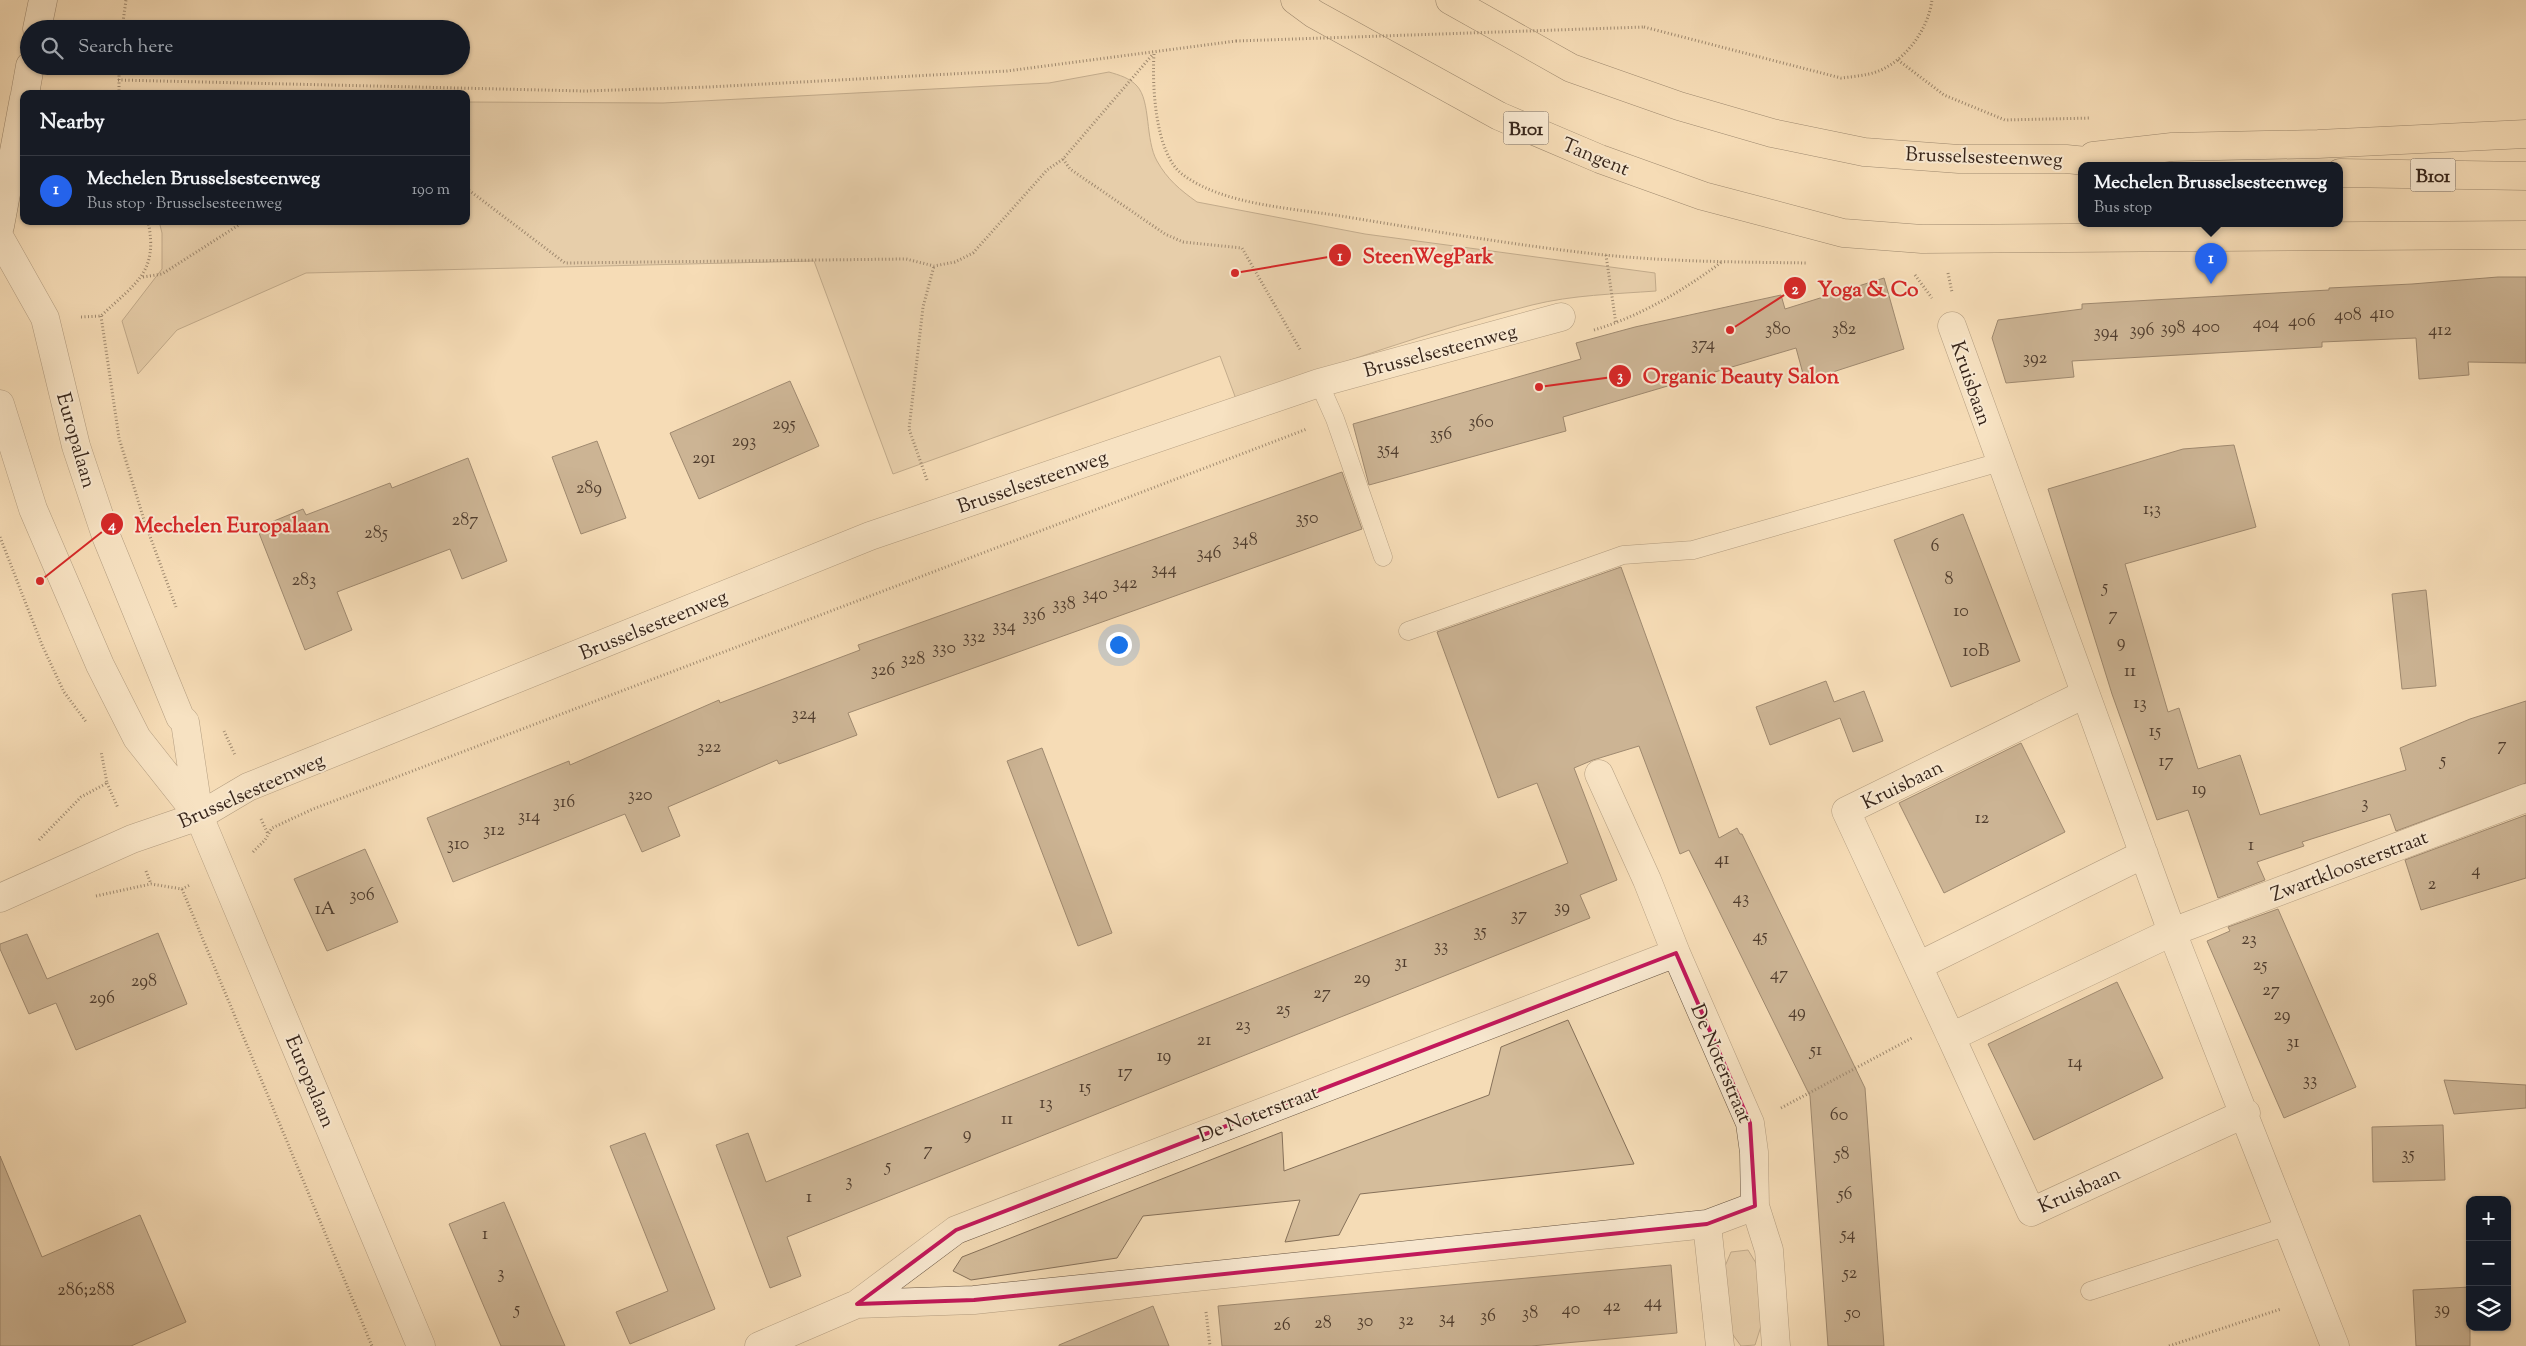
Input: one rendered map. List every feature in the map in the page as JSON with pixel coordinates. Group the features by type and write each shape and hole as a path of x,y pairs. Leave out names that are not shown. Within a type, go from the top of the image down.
{"main road":[{"name":"Tangent","path":"1295,0 1314,14 1499,116 1628,169 1703,196 1843,233 1922,238 2526,235"},
{"name":"Brusselsesteenweg","path":"1450,0 1571,68 1679,106 1772,133 1864,152 1959,159 2066,159 2172,147 2318,144 2526,134"},
{"name":"B101","path":"2066,159 2096,162"},
{"name":"B101","path":"2343,173 2526,176"}],"street":[{"path":"39,20 43,0"},
{"path":"26,90 28,75"},
{"path":"0,226 20,119"},
{"name":"Europalaan","path":"0,238 45,318 76,446 106,536 180,717 185,722 199,816 421,1346"},
{"name":"Brusselsesteenweg","path":"0,898 132,839 199,816 261,782 870,536 1319,383 1561,317"},
{"name":"Kruisbaan","path":"1952,326 2172,932 2246,1113 2315,1297 2336,1346"},
{"name":"Europalaan","path":"0,404 34,509 100,665 137,738 199,816"},
{"name":"Kruisbaan","path":"2085,694 1846,811 2031,1212 2246,1113"},
{"name":"De Noterstraat","path":"1599,774 1647,880 1676,953 1750,1123 1754,1152 1755,1206 1769,1250 1776,1346"},
{"name":"Zwartkloosterstraat","path":"2172,932 2526,798"},
{"path":"1918,966 2144,854"},
{"path":"1947,1029 2172,932"},
{"name":"De Noterstraat","path":"760,1346 857,1304 956,1230 1676,953"},
{"name":"De Noterstraat","path":"857,1304 974,1300 1707,1224 1755,1206"},
{"path":"1707,1224 1720,1346"}],"lane":[{"path":"1319,383 1335,419 1383,557"},
{"path":"1408,631 1624,555 1693,550 2000,462"},
{"path":"2090,1291 2288,1226"}],"path":[{"path":"123,20 126,0"},
{"path":"118,80 585,91 710,87 1007,71 1068,62 1154,54 1236,41 1644,26 1841,78 1870,74 1898,60 1919,35 1932,0"},
{"path":"470,191 565,262 906,259 934,266 955,262 973,253 1047,170 1063,160 1154,54"},
{"path":"1154,54 1158,114 1163,145 1180,172 1210,191 1271,205 1472,237 1606,255 1723,262 1689,287 1616,324 1591,331"},
{"path":"118,75 119,90"},
{"path":"1063,160 1070,169 1165,234 1183,242 1242,248 1319,383"},
{"path":"149,225 153,243 149,263 142,277 102,316 119,438 144,520 178,612"},
{"path":"142,277 162,274 240,225"},
{"path":"1606,255 1616,324"},
{"path":"934,266 923,307 909,429 938,513"},
{"path":"268,834 279,824 313,809 1335,419"},
{"path":"0,537 42,645 64,692 93,730"},
{"path":"34,845 81,797 107,783 99,746"},
{"path":"182,889 372,1346"},
{"path":"1750,1123 1947,1029"},
{"path":"2169,1346 2315,1297"}],"highlighted area":[{"path":"1676,953 1750,1123 1755,1206 1707,1224 974,1300 857,1304 956,1230"}],"shaded area":[{"path":"1109,72 1134,83 1144,101 1151,143 1157,161 1174,184 1197,202 1365,234 1655,273 1656,291 1578,297 1532,305 1420,337 1236,399 1220,356 893,474 814,261 306,273 177,330 138,374 122,321 162,269 162,233 160,225 470,225 470,102 663,103 1049,83"},
{"path":"1568,1020 1634,1164 1360,1194 1339,1235 1285,1242 1300,1200 1143,1216 1117,1258 971,1280 953,1271 962,1257 1282,1132 1284,1171 1489,1095 1501,1047"},
{"path":"1748,1250 1759,1268 1762,1323 1755,1345 1741,1346 1728,1328 1723,1271 1731,1252"}],"building":[{"path":"2498,277 2526,277 2526,363 2468,362 2469,375 2419,379 2416,338 2322,342 2322,347 2072,361 2074,377 2006,383 1992,338 1998,320 2082,309 2082,304 2329,290 2329,288"},
{"path":"1884,278 1904,349 1805,381 1796,348 1563,417 1566,431 1369,485 1353,424 1581,359 1576,343 1635,327 1781,295 1785,309"},
{"path":"790,381 819,446 699,499 670,433"},
{"path":"597,441 626,518 581,534 552,457"},
{"path":"2234,445 2256,527 2125,564 2168,712 2179,708 2198,769 2240,755 2260,815 2406,770 2400,748 2470,719 2526,701 2526,783 2396,831 2390,814 2302,842 2304,846 2257,862 2265,880 2218,898 2188,810 2157,820 2112,694 2048,489 2183,449"},
{"path":"468,458 507,561 462,579 450,549 337,592 352,630 305,650 257,528 303,509 306,515 390,483 392,488"},
{"path":"1342,472 1362,529 848,713 857,735 779,764 777,760 668,807 680,836 642,852 625,814 453,882 427,818 569,761 570,765 719,700 720,703 860,650 858,645"},
{"path":"1963,514 2020,661 1951,687 1894,540"},
{"path":"1621,567 1719,838 1737,828 1740,834 1742,834 1865,1088 1884,1346 1828,1346 1810,1096 1689,850 1680,854 1639,746 1574,768 1617,880 1580,895 1590,918 787,1237 801,1276 770,1288 716,1145 748,1133 766,1182 1568,863 1537,783 1498,798 1437,632"},
{"path":"2426,590 2436,686 2402,689 2392,594"},
{"path":"1826,681 1834,702 1864,691 1883,741 1853,752 1840,718 1770,745 1756,707"},
{"path":"2021,743 2065,832 1944,893 1899,803"},
{"path":"1042,748 1112,933 1078,946 1007,761"},
{"path":"2526,815 2526,878 2421,910 2405,860"},
{"path":"365,849 398,922 327,951 294,879"},
{"path":"2278,909 2356,1087 2284,1118 2207,941 2230,931 2228,927"},
{"path":"158,933 187,1004 76,1050 56,1003 29,1014 0,949 0,944 27,934 47,979"},
{"path":"2117,982 2163,1078 2034,1140 1988,1044"},
{"path":"2444,1080 2526,1085 2526,1108 2454,1114"},
{"path":"2443,1125 2445,1180 2373,1182 2372,1127"},
{"path":"645,1133 715,1309 630,1344 616,1312 668,1291 610,1146"},
{"path":"0,1156 42,1257 140,1215 186,1322 131,1346 0,1346"},
{"path":"504,1202 565,1346 501,1346 482,1302 449,1224"},
{"path":"1671,1265 1677,1333 1531,1346 1222,1346 1218,1306"},
{"path":"2466,1287 2466,1331 2470,1331 2470,1346 2416,1346 2413,1290"},
{"path":"1153,1306 1169,1346 1059,1346 1059,1345"}],"place":[{"name":"SteenWegPark","path":"1235,273"},
{"name":"Mechelen Brusselsesteenweg","path":"2211,284"},
{"name":"Yoga & Co","path":"1730,330"},
{"name":"Organic Beauty Salon","path":"1539,387"},
{"name":"Mechelen Europalaan","path":"40,581"}]}
